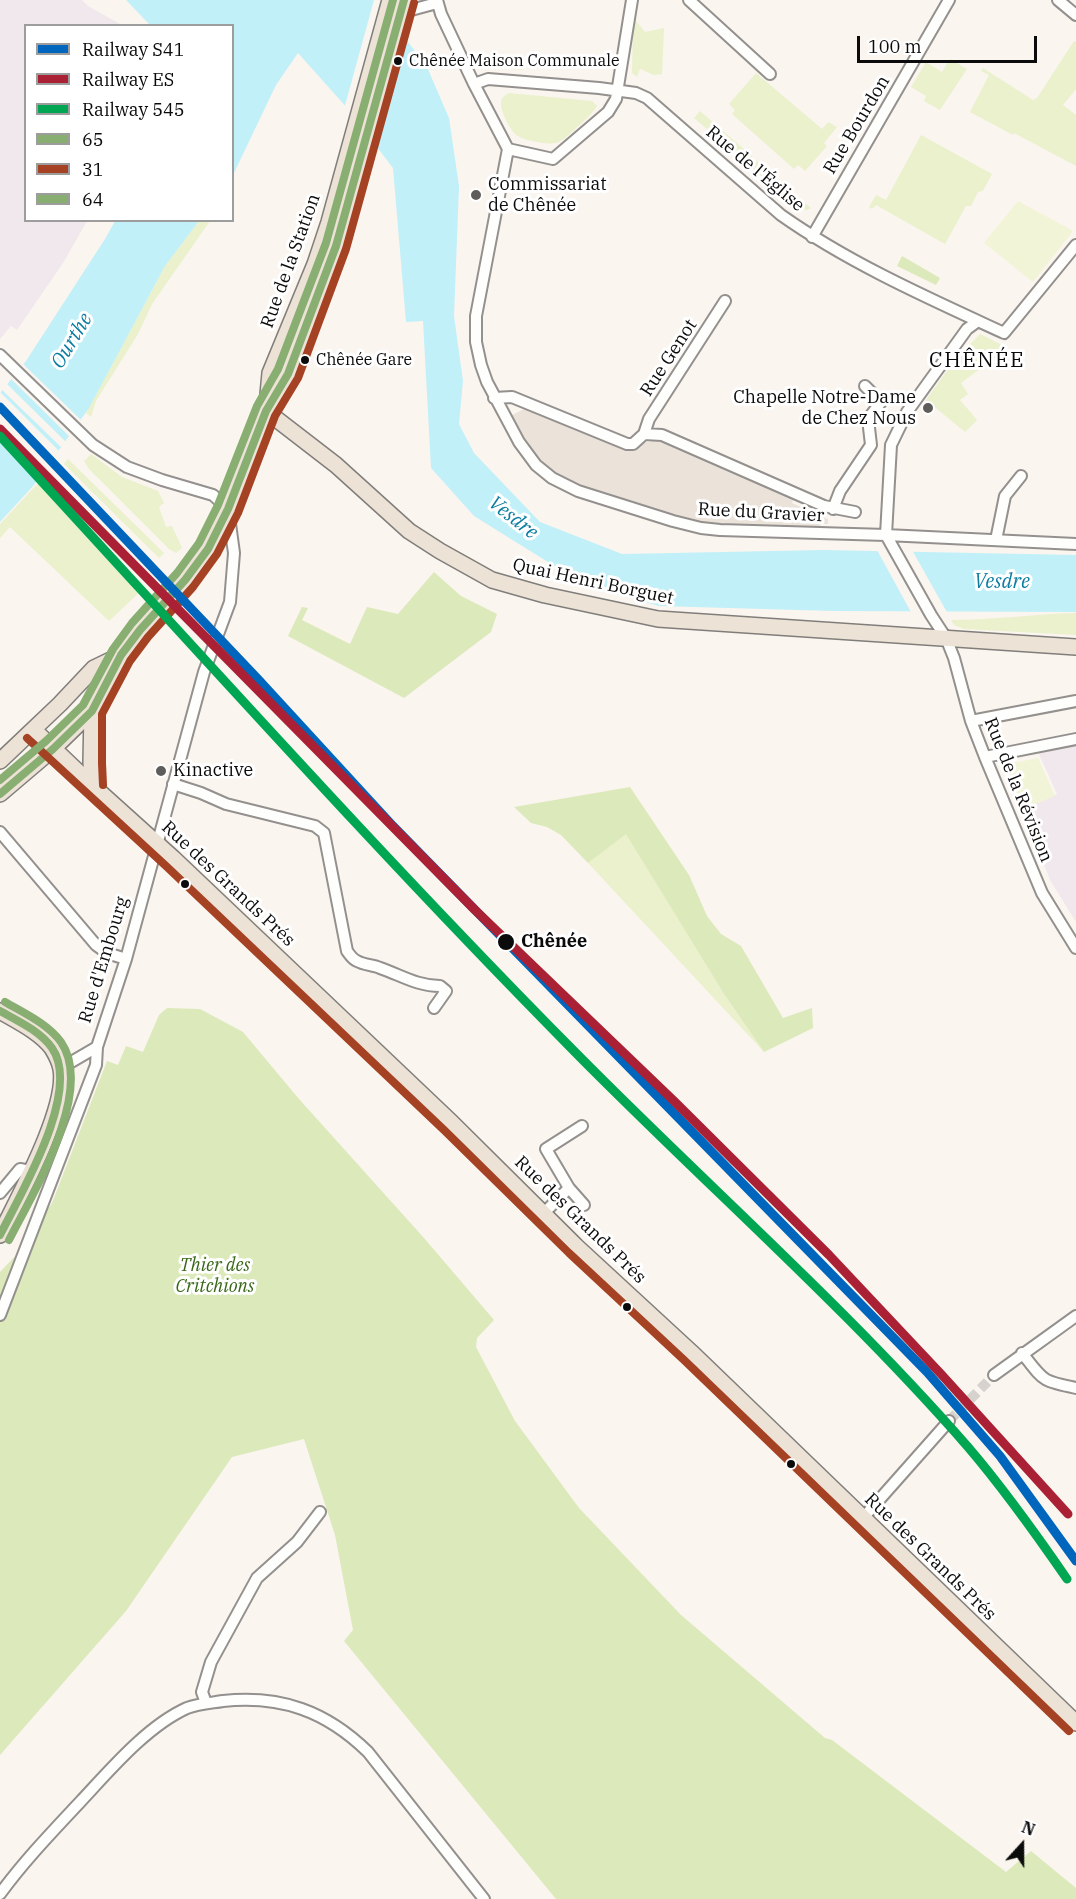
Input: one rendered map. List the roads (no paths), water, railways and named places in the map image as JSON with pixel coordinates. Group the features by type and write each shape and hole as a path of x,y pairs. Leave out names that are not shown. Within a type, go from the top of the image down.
{"main road":[{"name":"Rue de la Station","path":"266,411 270,373 315,264 356,126 396,9"},
{"name":"Rue de la Station","path":"228,509 266,411 288,374 336,246 367,139 396,9"},
{"name":"Quai Henri Borguet","path":"266,411 336,465 409,531 492,580 545,596 658,619 1076,647"},
{"path":"0,794 54,749 92,711 121,655 185,580 208,549 228,509"},
{"path":"0,761 34,730 94,668 121,655"},
{"path":"92,711 93,786"},
{"name":"Rue des Grands Prés","path":"34,730 158,843 451,1122 544,1214 1076,1723"},
{"path":"0,1011 43,1039 52,1049 61,1068 61,1085 49,1130 0,1235"}],"street":[{"path":"396,9 436,1 474,84 508,149 553,159 608,112 616,99 632,0"},
{"path":"689,0 770,74"},
{"name":"Rue Bourdon","path":"812,237 949,0"},
{"path":"1058,0 1076,15"},
{"name":"Rue de l'Église","path":"474,84 488,79 617,90 636,93 647,98 781,215 812,237 885,276 1004,333 1076,245"},
{"name":"Rue du Gravier","path":"508,149 476,316 477,342 481,365 494,398 519,442 536,465 552,478 578,491 701,528 1076,544"},
{"name":"Rue Genot","path":"645,434 649,419 725,301"},
{"path":"886,535 891,445 907,412 967,329 978,321"},
{"path":"1,356 93,445 127,467 213,495 228,509"},
{"path":"833,509 840,491 871,446 868,419 881,402 865,386"},
{"name":"Rue du Gravier","path":"494,398 512,397 627,444 633,444 645,434 662,435 824,506 855,512"},
{"path":"996,540 1005,496 1021,476"},
{"name":"Rue de la Station","path":"158,843 204,672 230,602 234,553 228,509"},
{"name":"Rue de la Révision","path":"886,535 946,638 984,757 1042,893 1076,948"},
{"path":"971,721 1076,701"},
{"path":"984,757 1076,739"},
{"path":"173,784 226,804 315,826 324,833 347,951 359,963 379,967 428,986 440,986 446,991 434,1008"},
{"path":"0,832 96,945 107,953 126,959"},
{"name":"Rue d'Embourg","path":"61,1068 97,1047 126,959 158,843"},
{"path":"0,1315 96,1065 97,1047"},
{"path":"582,1126 546,1149 569,1188 584,1205"},
{"path":"0,1193 20,1169 31,1171"},
{"path":"544,1214 569,1188"},
{"path":"994,1375 1076,1316"},
{"path":"1022,1353 1043,1379 1076,1388"},
{"path":"862,1518 949,1421"},
{"path":"206,1703 202,1692 211,1662 257,1578 297,1542 320,1512"},
{"path":"0,1894 15,1873 113,1767 143,1739 174,1716 188,1708 206,1703 265,1700 300,1708 326,1719 350,1734 368,1752 484,1899"}],"water":[{"name":"Vesdre","path":"126,0 376,0 427,67 449,118 459,186 454,316 463,381 459,424 474,453 540,522 622,554 823,550 1076,555 1076,612 833,611 659,606 601,590 572,577 474,516 431,468 423,321 406,322 393,168 348,109 298,53 276,85 234,173 234,24 149,24"},
{"name":"Ourthe","path":"114,222 198,222 165,266 89,408 34,485 0,522 0,393 26,361"}],"tunnel":[{"path":"949,1421 994,1375"}],"rail line":[{"name":"S41","path":"0,407 258,679 393,826 927,1372 1000,1456 1076,1561"},
{"name":"ES","path":"0,429 475,910 675,1102 829,1255 1068,1514"},
{"name":"545","path":"0,436 428,900 574,1051 824,1295 921,1395 994,1479 1067,1579"}],"place":[{"name":"Chênée Maison Communale","path":"398,61"},
{"name":"Commissariat de Chênée","path":"476,195"},
{"name":"Chênée Gare","path":"305,360"},
{"name":"Chapelle Notre-Dame de Chez Nous","path":"928,408"},
{"name":"Kinactive","path":"161,771"},
{"name":"Chênée","path":"506,942"}],"district":[{"name":"CHÊNÉE","path":"977,361"}],"park label":[{"name":"Thier des Critchions","path":"215,1276"}]}
